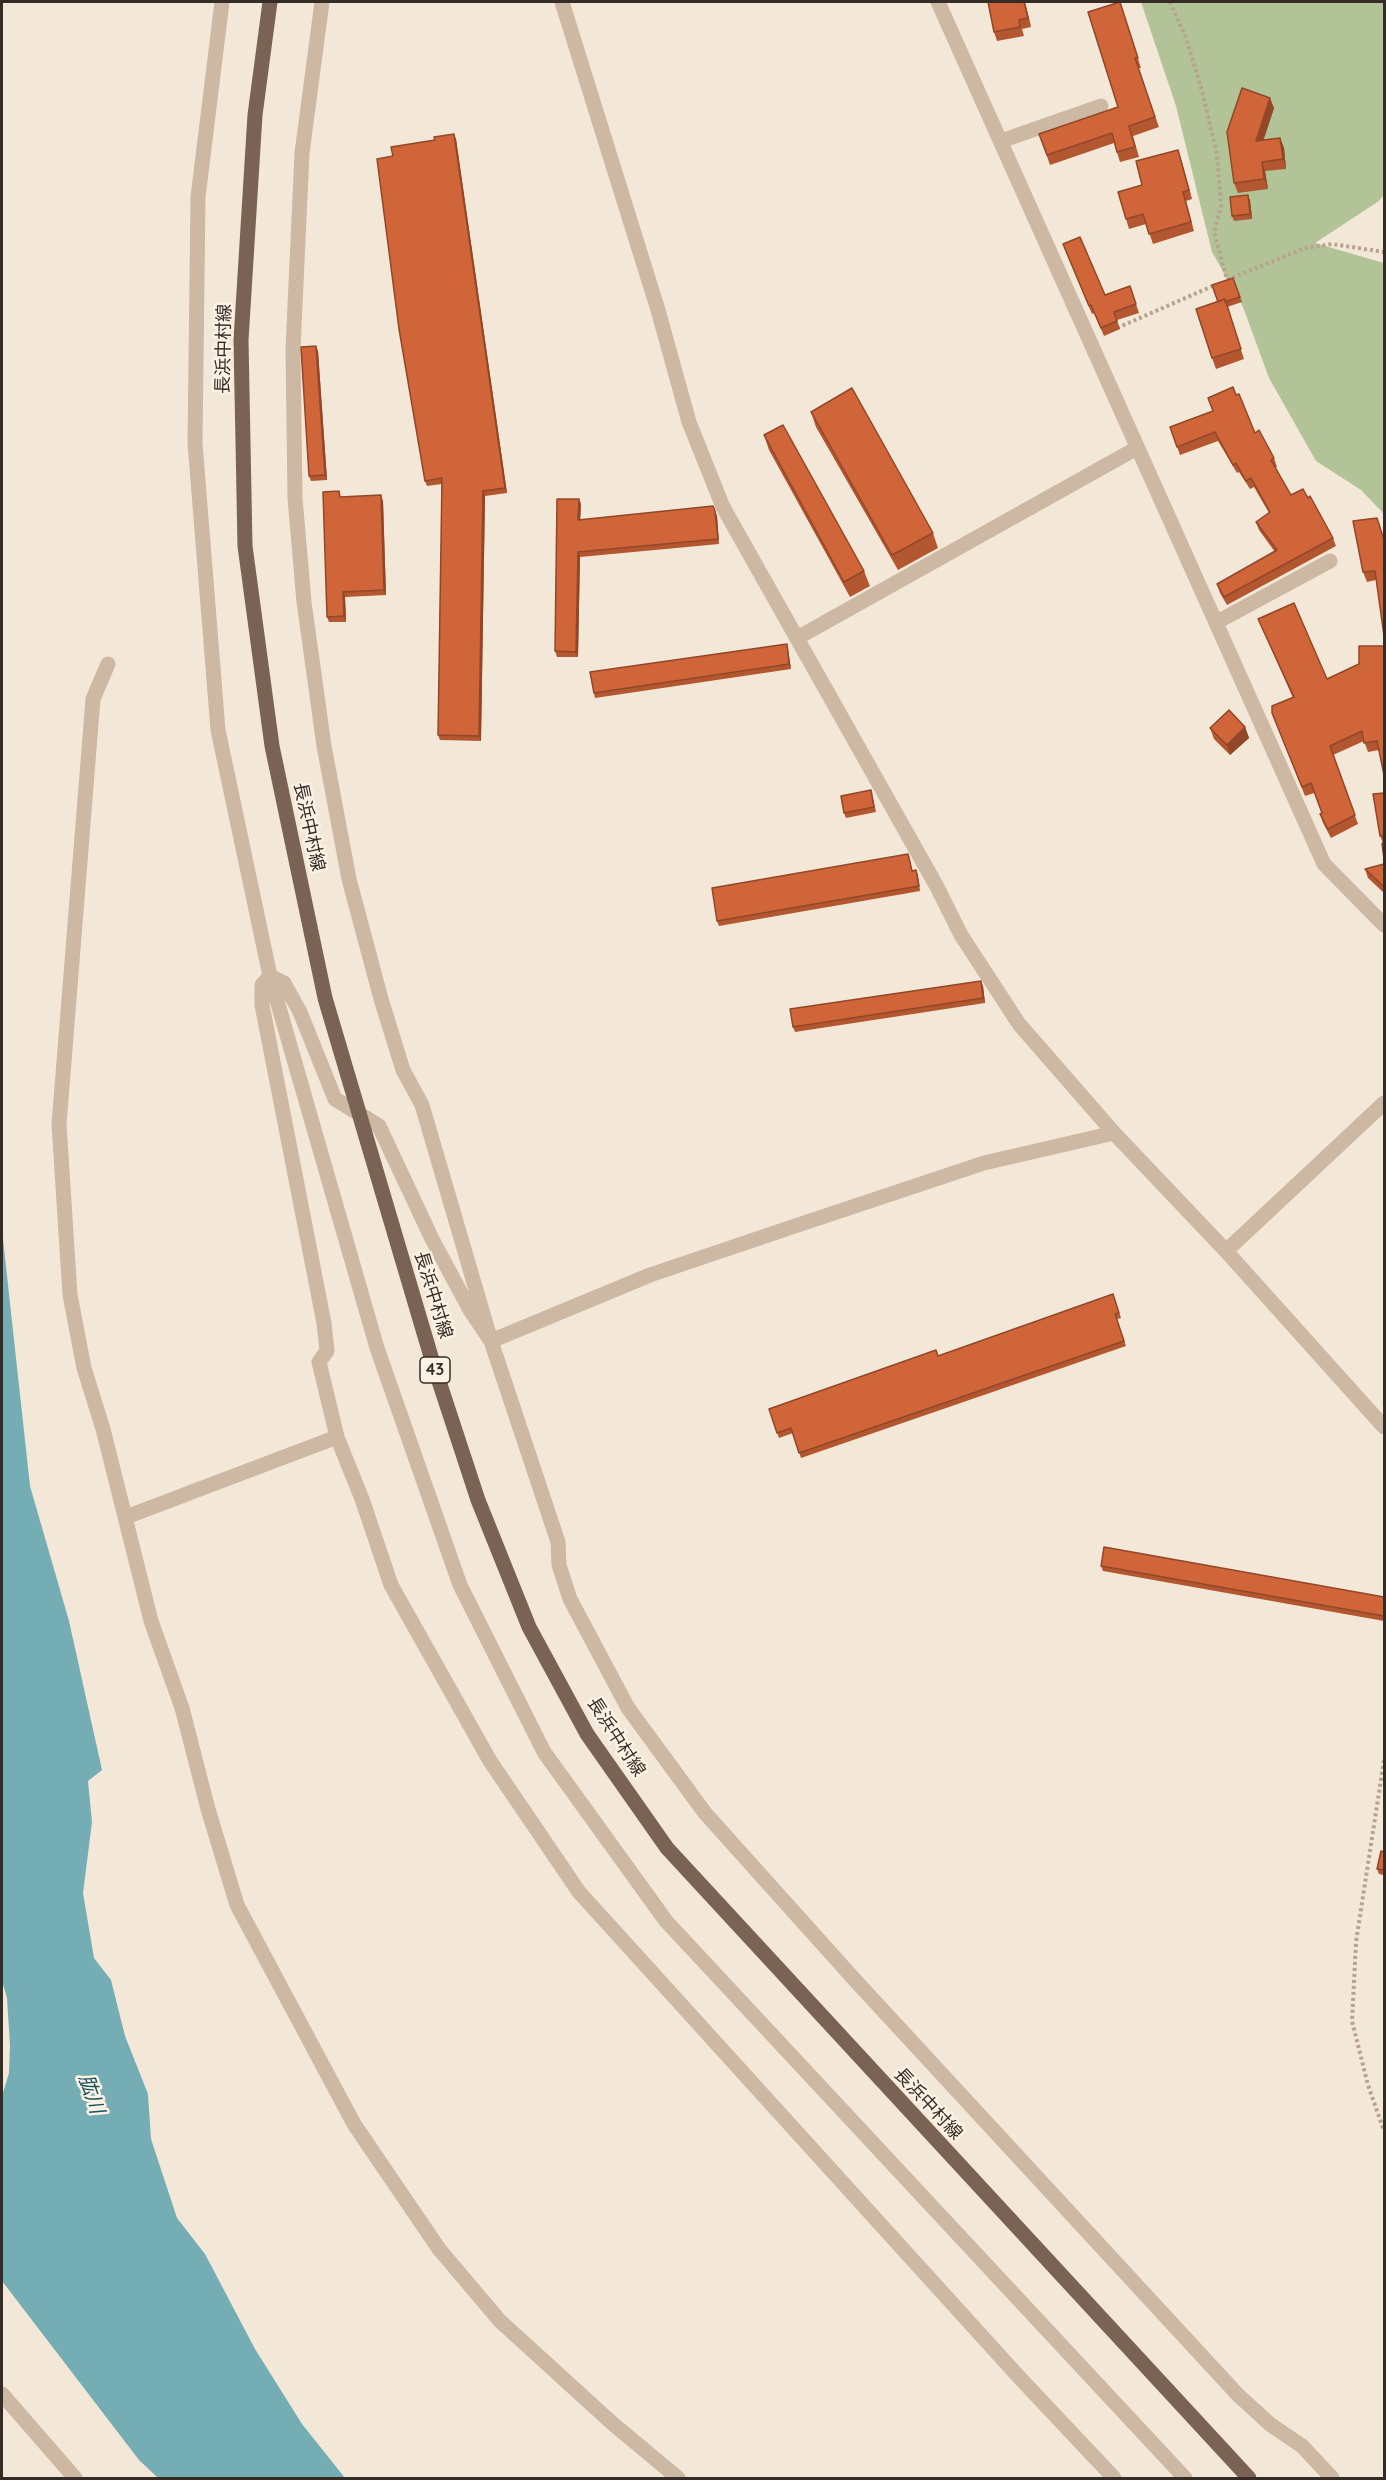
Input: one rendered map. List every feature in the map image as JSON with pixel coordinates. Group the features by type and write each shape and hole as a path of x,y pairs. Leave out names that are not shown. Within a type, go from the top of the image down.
{"main road":[{"name":"長浜中村線","path":"270,2 255,115 242,340 245,546 272,746 325,998 432,1360 478,1500 529,1627 587,1734 667,1848 1249,2478"}],"street":[{"path":"222,2 198,197 195,443 218,730 270,976 376,1348 460,1585 543,1752 666,1921 1185,2478"},
{"path":"322,2 302,153 292,349 296,498 304,602 324,746 349,879 393,1040 403,1070 422,1105 491,1341 558,1542 559,1565 570,1599 628,1708 705,1813 854,1979 1238,2395 1271,2425 1302,2446 1332,2478"},
{"path":"562,2 658,310 690,422 723,507 936,885 961,935 1019,1024 1114,1133 1226,1251 1384,1427"},
{"path":"938,2 1324,864 1384,925"},
{"path":"1001,141 1101,106"},
{"path":"797,638 1137,448"},
{"path":"1217,622 1330,561"},
{"path":"108,664 93,699 59,1124 70,1295 84,1368 103,1429 151,1620 182,1708 208,1809 237,1905 354,2124 440,2249 500,2321 612,2423 678,2478"},
{"path":"270,976 284,983 300,1012 335,1099 379,1126 432,1239 470,1310 491,1341"},
{"path":"270,976 262,985 262,1005 324,1323 327,1351 319,1362 337,1437 362,1499 391,1585 490,1761 579,1892 1018,2376 1114,2478"},
{"path":"1226,1251 1384,1103"},
{"path":"491,1341 650,1275 781,1230 984,1163 1114,1133"},
{"path":"126,1517 337,1437"},
{"path":"2,2394 75,2478"}],"path":[{"path":"1170,2 1186,38 1202,91 1217,155 1221,206 1214,232 1227,280"},
{"path":"1089,341 1305,248 1332,244 1384,252"},
{"path":"1384,1760 1356,1942 1352,2021 1368,2085 1384,2131"}],"green space":[{"path":"1141,2 1384,2 1384,195 1379,201 1315,243 1384,263 1384,514 1361,490 1316,461 1269,378 1243,307 1212,252 1176,106"}],"water":[{"name":"肱川","path":"2,1230 30,1486 69,1621 102,1770 88,1781 92,1822 83,1893 94,1958 111,1980 125,2036 148,2094 151,2139 177,2218 205,2254 255,2349 302,2424 345,2478 158,2478 139,2460 2,2281 2,2096 9,2073 10,2045 7,1998 2,1981"}],"building":[{"path":"988,2 1024,2 1028,18 1019,20 1020,27 994,32"},
{"path":"1120,2 1138,58 1135,58 1155,117 1129,126 1135,147 1117,152 1112,133 1047,155 1039,134 1118,107 1088,12"},
{"path":"1242,88 1270,98 1256,141 1280,138 1283,159 1262,162 1264,179 1234,183 1227,132"},
{"path":"454,134 505,488 483,491 479,736 438,735 442,478 425,481 399,329 377,159 393,156 391,147 435,140 434,137"},
{"path":"1178,150 1189,190 1183,192 1191,222 1149,234 1143,214 1126,219 1118,192 1142,185 1136,161"},
{"path":"1248,195 1250,214 1232,216 1230,197"},
{"path":"1080,237 1105,295 1130,286 1136,304 1114,312 1117,321 1101,328 1091,305 1089,306 1063,244"},
{"path":"1233,278 1240,297 1218,302 1212,285"},
{"path":"1225,299 1241,349 1212,358 1196,309"},
{"path":"316,346 325,475 309,476 301,347"},
{"path":"1233,387 1236,395 1239,394 1255,433 1259,430 1274,458 1271,460 1291,495 1303,489 1308,498 1310,496 1333,538 1224,597 1217,584 1277,550 1256,522 1270,512 1251,478 1246,481 1236,463 1233,465 1215,432 1177,447 1170,427 1213,411 1208,398"},
{"path":"852,388 933,533 892,555 811,412"},
{"path":"783,425 864,571 844,582 764,435"},
{"path":"339,491 340,497 381,495 384,590 343,592 344,616 327,617 323,492"},
{"path":"557,499 579,499 578,520 713,506 718,539 578,552 576,652 555,651"},
{"path":"1377,518 1384,540 1384,636 1375,571 1363,572 1353,521"},
{"path":"1294,603 1327,679 1359,664 1359,646 1384,646 1384,775 1377,741 1364,743 1362,731 1330,746 1355,815 1328,829 1320,814 1322,813 1311,783 1302,787 1272,713 1272,706 1294,697 1258,619"},
{"path":"787,644 789,664 594,693 590,672"},
{"path":"1229,710 1245,727 1227,745 1210,728"},
{"path":"871,790 874,807 844,813 841,796"},
{"path":"1384,793 1384,835 1380,836 1373,794"},
{"path":"908,854 912,871 916,870 919,886 717,921 712,888"},
{"path":"1384,864 1384,887 1365,869"},
{"path":"981,981 983,998 793,1027 790,1009"},
{"path":"1113,1294 1119,1313 1115,1314 1124,1341 799,1453 791,1428 777,1433 769,1409 936,1350 938,1356"},
{"path":"1104,1547 1384,1597 1384,1616 1101,1566"},
{"path":"1381,1851 1384,1852 1384,1870 1377,1869"}]}
